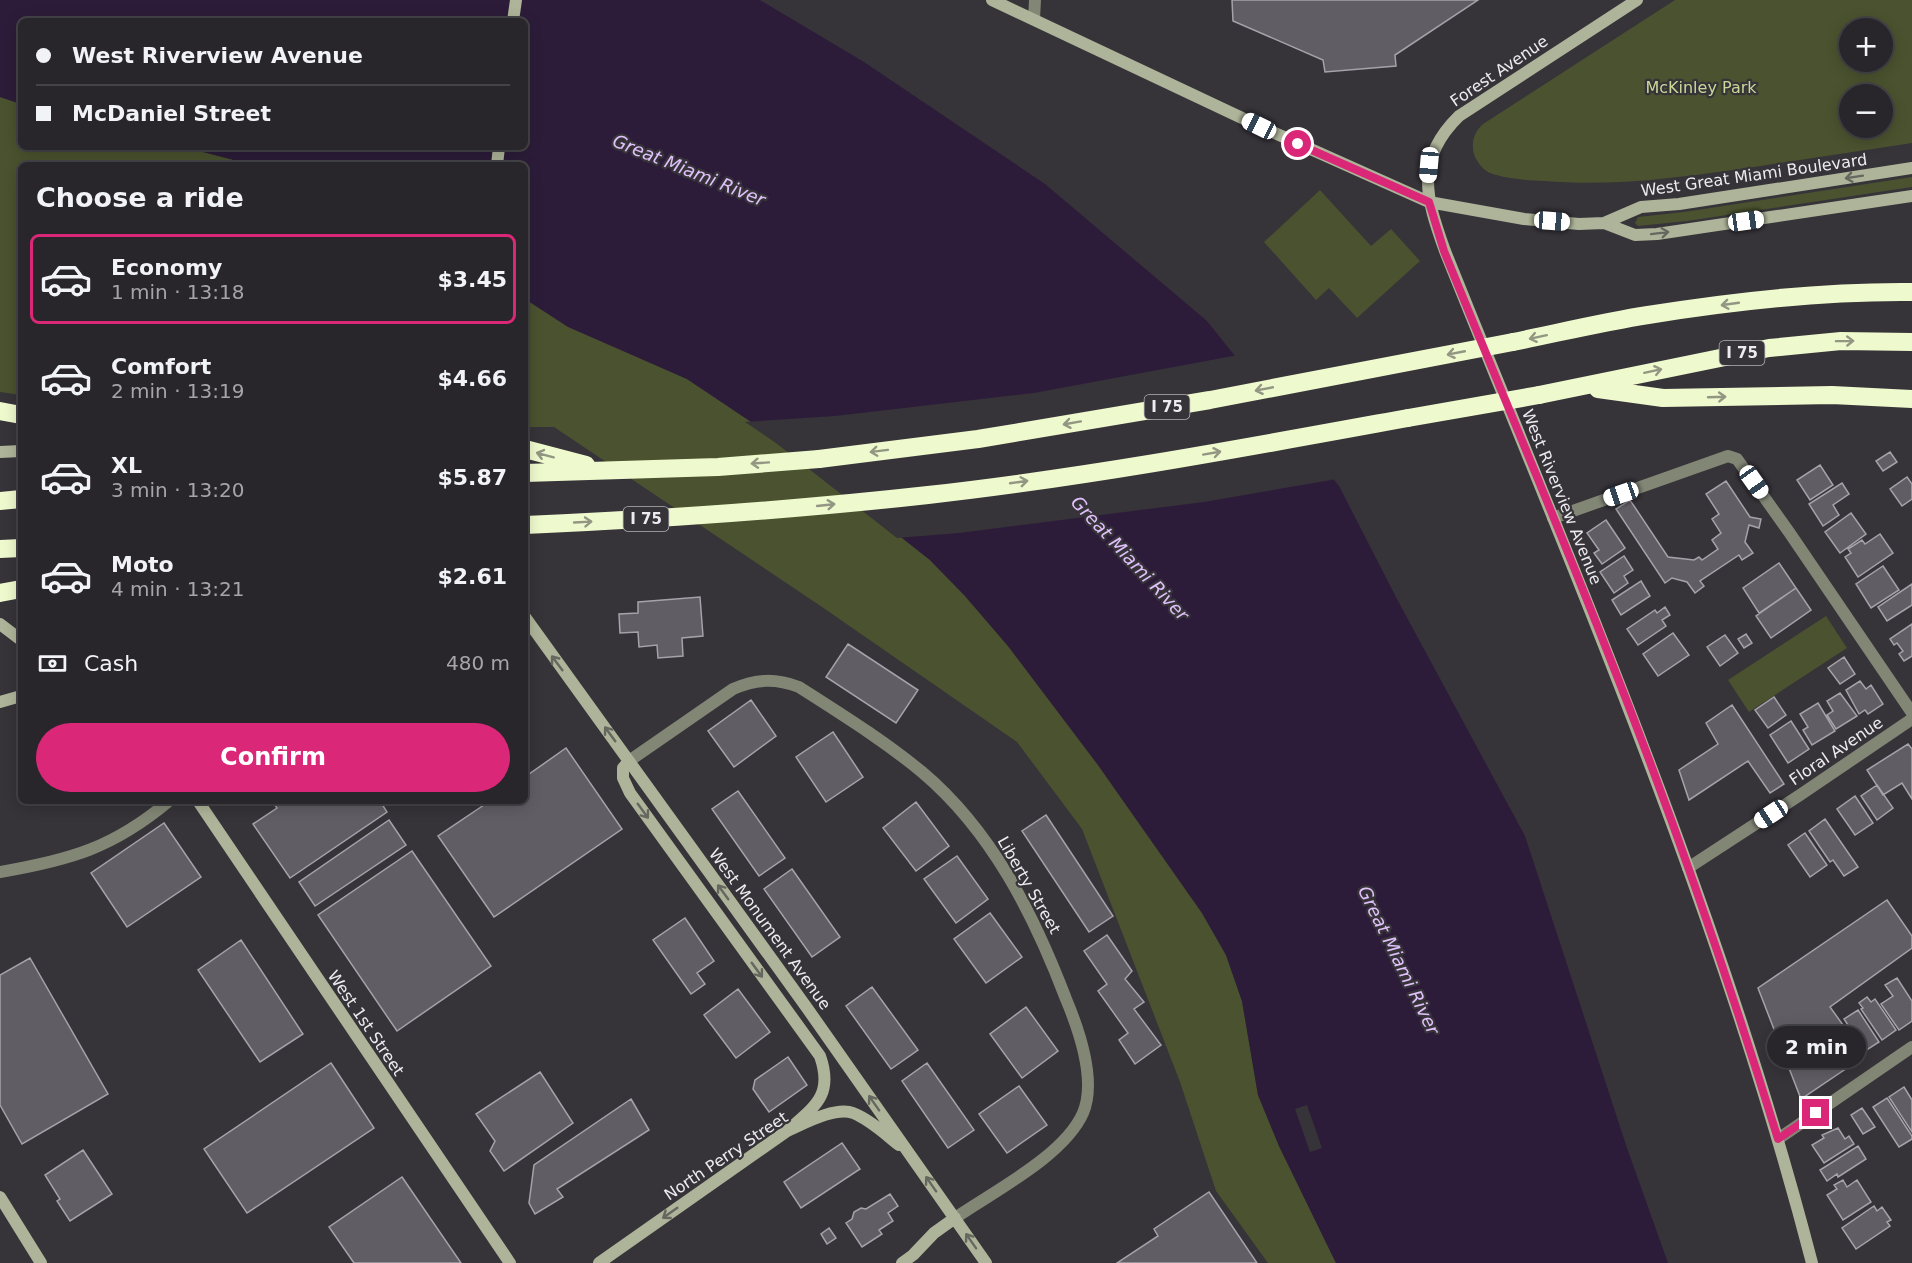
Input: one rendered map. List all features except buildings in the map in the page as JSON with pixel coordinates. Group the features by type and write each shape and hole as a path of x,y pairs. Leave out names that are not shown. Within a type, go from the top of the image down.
{"highway":[{"name":"I 75","path":"528,473 718,467 819,459 978,439 1210,400 1647,315 1788,296 1912,292"},
{"name":"I 75","path":"528,525 756,512 930,495 1142,465 1539,395 1769,348 1841,340 1912,342"},
{"path":"1575,388 1602,389 1663,398 1832,395 1912,399"},
{"path":"0,411 18,414"},
{"path":"528,450 606,470"},
{"path":"1,501 18,500"},
{"path":"0,549 18,548"},
{"path":"0,593 18,590"}],"main road":[{"path":"513,18 516,0"},
{"path":"992,0 1267,130 1429,202"},
{"name":"Forest Avenue","path":"1429,202 1428,177 1432,154 1447,127 1459,116 1637,0"},
{"name":"West Great Miami Boulevard","path":"1429,202 1524,219 1579,224 1604,223 1641,207 1679,204 1912,168"},
{"name":"West Great Miami Boulevard","path":"1604,223 1635,236 1912,196"},
{"name":"West Riverview Avenue","path":"1429,202 1444,251 1607,649 1688,868 1778,1139 1812,1263"},
{"path":"0,452 18,451"},
{"name":"West Monument Avenue","path":"528,621 908,1150 986,1263"},
{"path":"0,624 18,638"},
{"path":"2,701 18,698"},
{"path":"630,761 623,768 623,778 630,793 820,1056 825,1083 822,1097 787,1131"},
{"name":"West 1st Street","path":"200,804 510,1263"},
{"name":"North Perry Street","path":"599,1263 787,1131 838,1111 852,1112 908,1150"},
{"path":"0,1197 41,1263"},
{"path":"902,1263 934,1233 955,1218"}],"street":[{"path":"1034,19 1035,0"},
{"path":"1553,518 1728,456 1737,459 1790,532 1912,713"},
{"name":"Liberty Street","path":"630,761 733,689 750,682 771,680 786,682 799,687 887,744 940,790 979,833 1001,863 1030,915 1053,964 1078,1029 1084,1051 1087,1102 1070,1134 1054,1151 955,1218"},
{"name":"Floral Avenue","path":"1688,868 1912,719"},
{"path":"0,872 60,860 97,848 120,837 165,804"},
{"path":"1778,1139 1912,1047"}],"green space":[{"name":"McKinley Park","path":"1675,0 1912,0 1912,143 1675,177 1623,182 1571,183 1517,179 1487,172 1476,159 1474,152 1473,143 1477,131 1483,124"},
{"path":"0,97 18,103 18,150 196,150 242,162 18,162 18,395 0,392"},
{"path":"1912,177 1912,187 1687,221 1638,226 1635,223 1638,217"},
{"path":"1320,190 1371,246 1391,229 1420,261 1357,318 1329,288 1316,300 1264,242"},
{"path":"528,301 568,326 687,379 778,440 930,560 965,596 1008,646 1098,765 1202,913 1226,955 1242,1001 1258,1095 1279,1146 1336,1263 1268,1263 1216,1191 1180,1082 1082,829 1017,742 822,607 554,427 528,427"},
{"path":"1826,616 1847,648 1749,712 1728,680"}],"water":[{"name":"Great Miami River","path":"0,0 760,0 864,62 1045,184 1207,321 1339,486 1398,601 1525,836 1627,1148 1668,1263 1336,1263 1279,1146 1258,1095 1242,1001 1226,955 1202,913 1098,765 1008,646 930,560 778,440 687,379 568,327 528,301 528,162 242,162 196,150 528,150 528,18 18,18 18,103 0,97"}],"pier":[{"path":"1238,355 1337,479 1204,502 959,533 897,538 776,443 745,422 835,416 1034,393"},
{"path":"1307,1105 1322,1148 1310,1152 1295,1109"}],"route":[{"path":"1298,144 1429,202 1444,251 1607,649 1688,868 1778,1139 1816,1113"}]}
